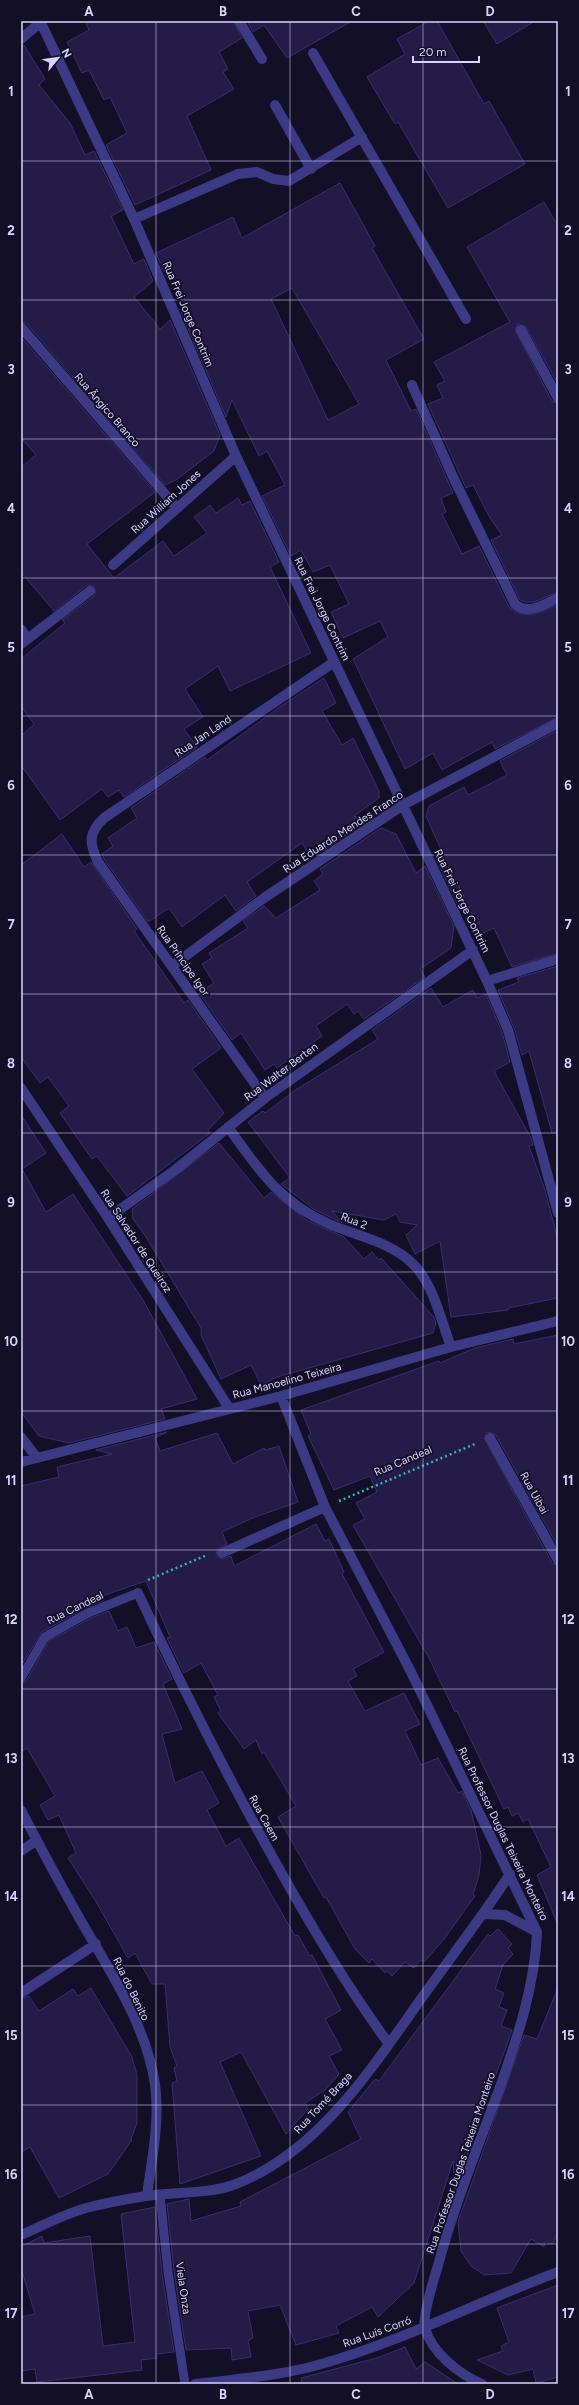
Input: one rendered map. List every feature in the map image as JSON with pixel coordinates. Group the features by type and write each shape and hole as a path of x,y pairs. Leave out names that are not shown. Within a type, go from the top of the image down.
{"street":[{"path":"239,21 262,59"},
{"path":"21,39 42,22"},
{"name":"Rua Frei Jorge Contrim","path":"42,22 134,219 236,456 487,980 508,1030 558,1214"},
{"path":"313,53 466,319"},
{"path":"274,105 311,169"},
{"path":"134,219 238,174 257,172 273,179 289,181 362,137"},
{"name":"Rua Ãngico Branco","path":"21,327 177,508"},
{"path":"521,330 558,398"},
{"path":"412,385 500,575 515,604 522,610 528,610 558,598"},
{"name":"Rua William Jones","path":"113,565 236,456"},
{"path":"21,629 24,641 90,592"},
{"name":"Rua Jan Land","path":"92,834 95,826 104,818 334,662"},
{"name":"Rua Eduardo Mendes Franco","path":"172,966 264,898 403,806 558,723"},
{"name":"Rua Príncipe Igor","path":"92,834 93,851 98,862 265,1098"},
{"name":"Rua Walter Berten","path":"108,1218 175,1170 265,1098 356,1031 473,950"},
{"path":"487,980 558,959"},
{"name":"Rua Salvador de Queiroz","path":"21,1088 108,1218 229,1408"},
{"name":"Rua 2","path":"228,1127 269,1183 297,1206 328,1224 386,1246 413,1264 428,1288 451,1347"},
{"name":"Rua Manoelino Teixeira","path":"21,1462 281,1396 451,1347 558,1321"},
{"name":"Rua Professor Duglas Teixeira Monteiro","path":"281,1396 326,1507 410,1670 537,1932 533,1976 516,2043 449,2227 430,2295 425,2327"},
{"path":"21,1437 37,1458"},
{"name":"Rua Uibai","path":"490,1438 558,1560"},
{"path":"222,1552 326,1507"},
{"name":"Rua Caem","path":"138,1593 199,1721 250,1817 333,1963 360,2006 389,2044"},
{"name":"Rua do Benito","path":"21,1810 96,1944 137,2027 149,2058 155,2084 157,2107 148,2196"},
{"path":"21,1851 37,1840"},
{"name":"Rua Tomé Braga","path":"21,2236 86,2208 148,2196 199,2192 234,2184 268,2170 299,2146 331,2115 389,2044 484,1914 510,1874"},
{"path":"484,1914 505,1915 537,1932"},
{"path":"21,1993 96,1944"},
{"name":"Rua Luís Corró","path":"195,2384 284,2372 317,2365 394,2340 558,2272"},
{"path":"425,2327 438,2353 455,2367 482,2384"}],"lane":[{"name":"Rua Candeal","path":"21,1678 45,1637 88,1613 138,1593"},
{"name":"Viela Onza","path":"160,2195 168,2272 185,2384"}],"path":[{"name":"Rua Candeal","path":"326,1507 490,1438"},
{"path":"138,1593 134,1587 139,1584 203,1555 222,1552"}],"building":[{"path":"85,21 233,21 242,38 219,52 228,69 223,72 234,89 187,116 211,170 135,205 106,145 127,133 110,97 104,100 89,70 82,73 67,42 89,30"},
{"path":"247,21 352,21 287,58 264,25 253,32"},
{"path":"429,21 437,21 484,104 489,101 525,164 448,208 398,122 395,124 367,77 405,54 397,39"},
{"path":"483,21 535,21 497,44"},
{"path":"21,45 24,45 45,79 39,85 70,123 85,155 94,151 123,210 111,216 134,264 144,259 153,281 134,297 160,329 170,320 220,435 214,451 176,480 165,485 26,323 21,321"},
{"path":"340,183 375,246 372,248 424,339 386,360 411,411 416,409 453,493 441,498 446,512 442,514 462,554 479,546 509,607 517,613 532,615 558,605 558,717 495,749 492,742 442,770 433,753 405,769 353,659 388,637 380,621 343,638 331,612 349,604 330,565 313,572 301,550 291,556 262,496 285,485 267,451 259,456 232,400 226,417 181,312 188,306 169,268 164,272 156,253 233,217 242,238","holes":["292,288 359,404 328,420 271,299"]},
{"path":"544,202 558,226 558,384 526,327 518,324 515,330 552,401 558,404 558,592 534,602 526,602 520,600 491,540 502,535 490,518 473,485 466,488 428,404 443,398 437,385 445,381 434,362 510,322 467,247"},
{"path":"21,337 155,492 87,544 114,578 163,541 174,556 207,533 194,517 210,505 216,513 238,498 242,505 250,501 279,562 270,567 311,653 230,691 218,666 185,689 203,717 184,729 197,747 124,797 119,790 108,797 102,789 60,820 21,765 21,736 34,724 21,706 21,659 65,623 62,620 94,596 96,591 93,585 86,586 54,611 21,572 21,467 36,455 21,438"},
{"path":"324,678 336,703 322,711 342,745 353,738 379,791 379,798 354,816 367,821 312,858 302,843 247,882 256,896 236,911 225,895 182,927 169,908 148,922 104,859 102,854 113,846 108,838 137,818 131,808 205,757 207,760 281,706"},
{"path":"558,730 558,953 512,967 494,928 481,934 459,886 457,903 436,859 443,854 426,816 429,806 464,787 468,795 507,775 500,761"},
{"path":"381,828 396,834 416,873 425,866 454,926 451,948 420,969 425,977 364,1019 358,1011 354,1014 347,1004 316,1026 322,1036 277,1068 274,1064 265,1070 241,1033 232,1040 199,993 214,983 202,964 212,958 209,953 248,928 243,921 264,906 276,918 320,890 314,881 323,874 320,869"},
{"path":"62,834 84,867 91,862 137,929 134,931 184,1003 188,1000 221,1048 192,1069 224,1113 208,1130 210,1133 127,1196 97,1156 92,1159 60,1113 69,1106 48,1077 40,1083 21,1057 21,865"},
{"path":"558,966 558,1132 552,1133 529,1051 522,1055 514,1028 498,990 519,982 517,978"},
{"path":"431,988 443,1007 473,990 477,998 486,994 502,1032 510,1062 494,1071 531,1138 533,1145 529,1146 545,1190 558,1240 558,1298 508,1308 508,1310 451,1317 440,1241 415,1254 406,1235 417,1225 400,1222 396,1214 384,1220 332,1211 343,1223 315,1210 281,1184 290,1178 248,1122 263,1111 265,1113 297,1089 378,1039 372,1030"},
{"path":"21,1115 46,1153 22,1169 46,1212 73,1194 143,1300 197,1399 161,1409 165,1419 69,1443 39,1436 21,1412"},
{"path":"219,1143 264,1198 271,1192 308,1221 344,1237 364,1259 372,1252 379,1260 381,1258 434,1317 436,1323 433,1333 277,1377 261,1385 251,1365 221,1379 201,1335 201,1328 146,1237 133,1219 132,1209"},
{"path":"558,1335 558,1547 496,1435 487,1432 484,1438 552,1563 558,1566 558,1925 537,1875 551,1867 528,1819 523,1822 518,1813 512,1816 508,1807 504,1809 457,1711 455,1712 429,1658 353,1525 365,1519 356,1503 377,1492 370,1476 334,1490 308,1436 311,1434 301,1410 439,1361 440,1363 475,1348 513,1339 514,1344"},
{"path":"167,1432 155,1438 160,1451 217,1433 233,1464 264,1448 265,1450 279,1446 298,1502 255,1517 222,1532 227,1544 217,1549 216,1556 222,1559 231,1556 234,1566 316,1524 325,1541 329,1539 344,1572 342,1574 384,1652 353,1669 357,1676 348,1681 365,1711 404,1693 420,1724 405,1731 421,1765 438,1758 458,1793 462,1791 471,1810 481,1855 479,1875 473,1895 475,1896 444,1939 424,1962 421,1960 414,1968 405,1962 392,1976 387,1971 385,1973 372,1959 369,1963 355,1949 278,1817 296,1806 264,1752 262,1754 256,1740 244,1749 218,1713 221,1711 214,1697 218,1695 201,1663 184,1673 167,1638 170,1637 146,1581 102,1596 104,1600 85,1608 42,1632 21,1666 21,1486 59,1477 57,1467 112,1454 96,1450"},
{"path":"109,1611 118,1631 127,1627 136,1648 154,1642 172,1679 163,1684 182,1729 162,1734 175,1783 202,1771 219,1803 207,1810 226,1846 239,1838 295,1936 298,1935 310,1956 312,1955 341,2010 325,2019 342,2050 329,2056 339,2074 325,2090 305,2103 308,2109 286,2134 241,2052 220,2062 261,2156 180,2184 172,2083 177,2081 174,2068 177,2066 170,2047 165,1984 152,1984 135,1953 128,1958 95,1900 68,1858 76,1853 59,1815 48,1820 40,1805 55,1796 27,1748 21,1752 21,1684 26,1681 49,1641 91,1618"},
{"path":"498,1929 512,1944 508,1948 513,1954 503,1965 495,1989 504,1993 499,2007 507,2010 501,2026 512,2030 455,2189 453,2161 414,2283 378,2317 372,2307 336,2326 339,2333 296,2345 280,2305 248,2311 253,2338 248,2341 251,2357 232,2360 231,2348 186,2350 174,2271 167,2204 189,2199 191,2221 241,2206 240,2202 361,2139 348,2112 375,2079 379,2081 488,1934 490,1936"},
{"path":"91,1988 132,2057 137,2075 137,2123 131,2139 132,2140 108,2174 59,2198 30,2147 21,2152 21,1999 29,1996 39,2011 73,1989 78,1996"},
{"path":"557,1990 558,2231 553,2244 545,2241 544,2247 531,2239 511,2273 484,2275 471,2266 461,2251 458,2222 524,2035 537,2039"},
{"path":"155,2207 162,2273 174,2352 156,2354 157,2358 141,2360 142,2370 37,2382 35,2369 21,2371 21,2317 35,2314 21,2268 21,2247 42,2236 44,2243 90,2236 103,2346 135,2342 121,2214"},
{"path":"558,2285 558,2377 536,2383 533,2369 508,2375 477,2360 503,2351 501,2346 509,2342 497,2308"},
{"path":"405,2347 416,2369 425,2362 458,2384 302,2384 301,2378 380,2357"}]}
